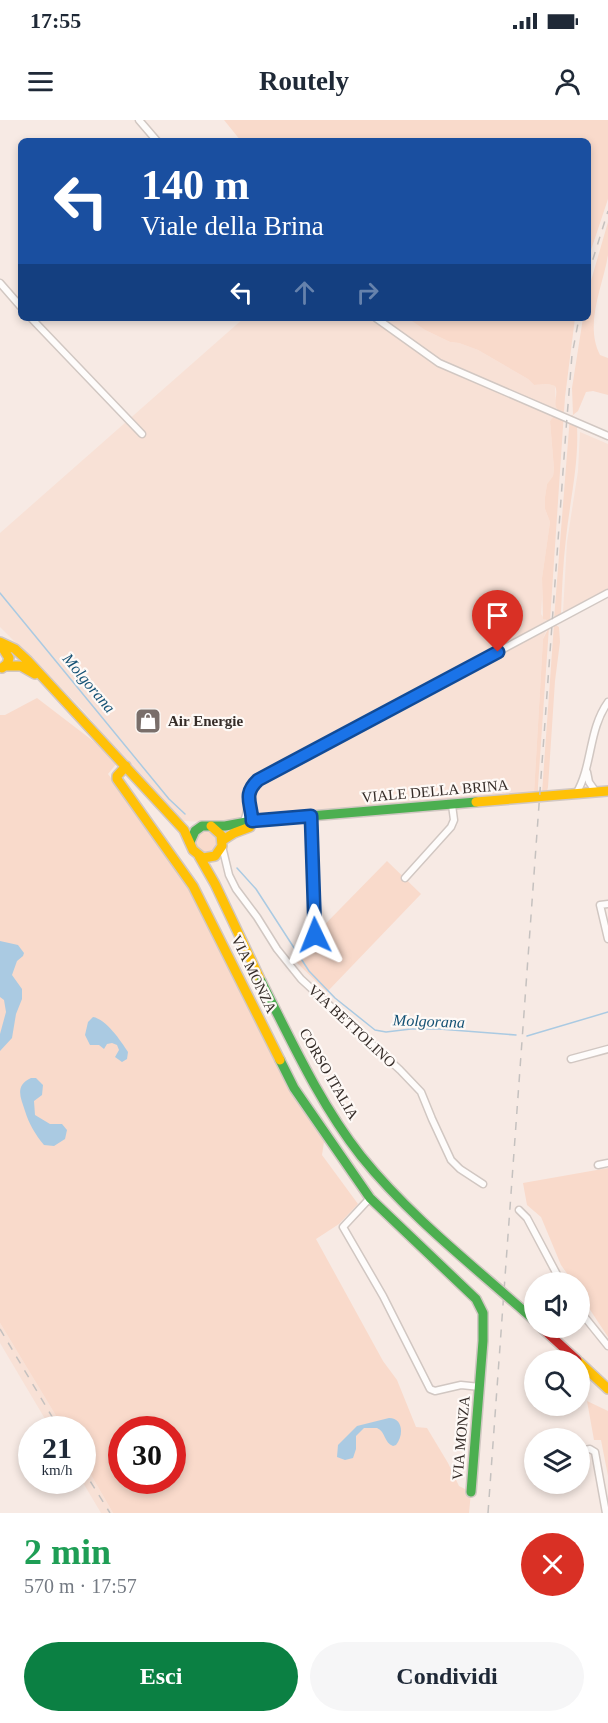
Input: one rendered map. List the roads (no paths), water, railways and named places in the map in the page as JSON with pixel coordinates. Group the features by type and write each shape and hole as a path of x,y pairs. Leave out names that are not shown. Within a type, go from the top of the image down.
{"street":[{"path":"138,120 154,138"},
{"path":"0,283 18,304"},
{"path":"34,321 142,434"},
{"path":"380,321 439,363 608,436"},
{"path":"245,824 253,785 258,780 608,593"},
{"path":"0,643 8,654 9,661 2,668"},
{"path":"0,643 21,654 45,679 184,830 193,850 199,856 227,861"},
{"path":"2,668 24,667 45,679"},
{"path":"576,794 587,771 597,721 608,702"},
{"name":"VIA MONZA","path":"126,766 117,779 193,886 294,1088 328,1141 370,1198 476,1299 483,1313 480,1387 471,1492"},
{"path":"587,771 589,782 604,791"},
{"name":"VIALE DELLA BRINA","path":"171,818 188,824 206,826 245,824 276,819 604,791"},
{"path":"405,878 451,827 454,820 452,805"},
{"path":"311,816 315,935"},
{"name":"VIALE DELLA BRINA","path":"223,843 245,824"},
{"path":"190,842 195,831 206,826 219,831 223,843 213,857 215,884"},
{"name":"VIA BETTOLINO","path":"223,843 229,875 236,889 277,949 293,969 422,1092 451,1160 483,1185"},
{"name":"CORSO ITALIA","path":"199,856 331,1114 386,1185 524,1311"},
{"path":"608,904 600,905 608,939"},
{"path":"571,1059 608,1049"},
{"path":"598,1165 608,1163"},
{"name":"VIA MONZA","path":"370,1198 344,1227 383,1296 430,1389 435,1391 461,1385 480,1387"},
{"path":"519,1210 527,1218 556,1272"},
{"path":"590,1324 608,1346"},
{"path":"553,1338 566,1350"},
{"path":"590,1372 608,1389"},
{"path":"590,1449 595,1452 606,1513"}],"water":[{"path":"0,941 18,945 24,953 17,961 12,975 22,989 22,999 16,1014 12,1038 0,1051 0,1034 6,1012 4,1000 0,997"},
{"path":"93,1017 108,1026 117,1037 128,1052 127,1059 122,1062 115,1057 119,1050 117,1045 112,1043 107,1044 104,1049 99,1045 90,1045 85,1035 88,1022"},
{"path":"31,1078 36,1078 43,1085 42,1095 34,1101 35,1115 50,1124 62,1124 67,1130 65,1139 54,1146 44,1145 27,1116 20,1093 22,1085"},
{"path":"389,1418 397,1421 401,1428 396,1445 390,1445 377,1428 364,1428 356,1436 353,1458 345,1460 337,1457 338,1445 357,1426"}],"waterway":[{"name":"Molgorana","path":"0,593 169,799 185,814"},
{"name":"Molgorana","path":"237,868 256,889 309,971 335,998 375,1030 386,1032 439,1029 516,1035"},
{"name":"Molgorana","path":"527,1036 608,1012"}],"railway":[{"path":"591,265 608,211"},
{"path":"488,1513 566,430 572,355 578,321"},
{"path":"0,1329 52,1416"},
{"path":"96,1490 110,1513"}],"place":[{"name":"Air Energie","path":"148,721"}]}
